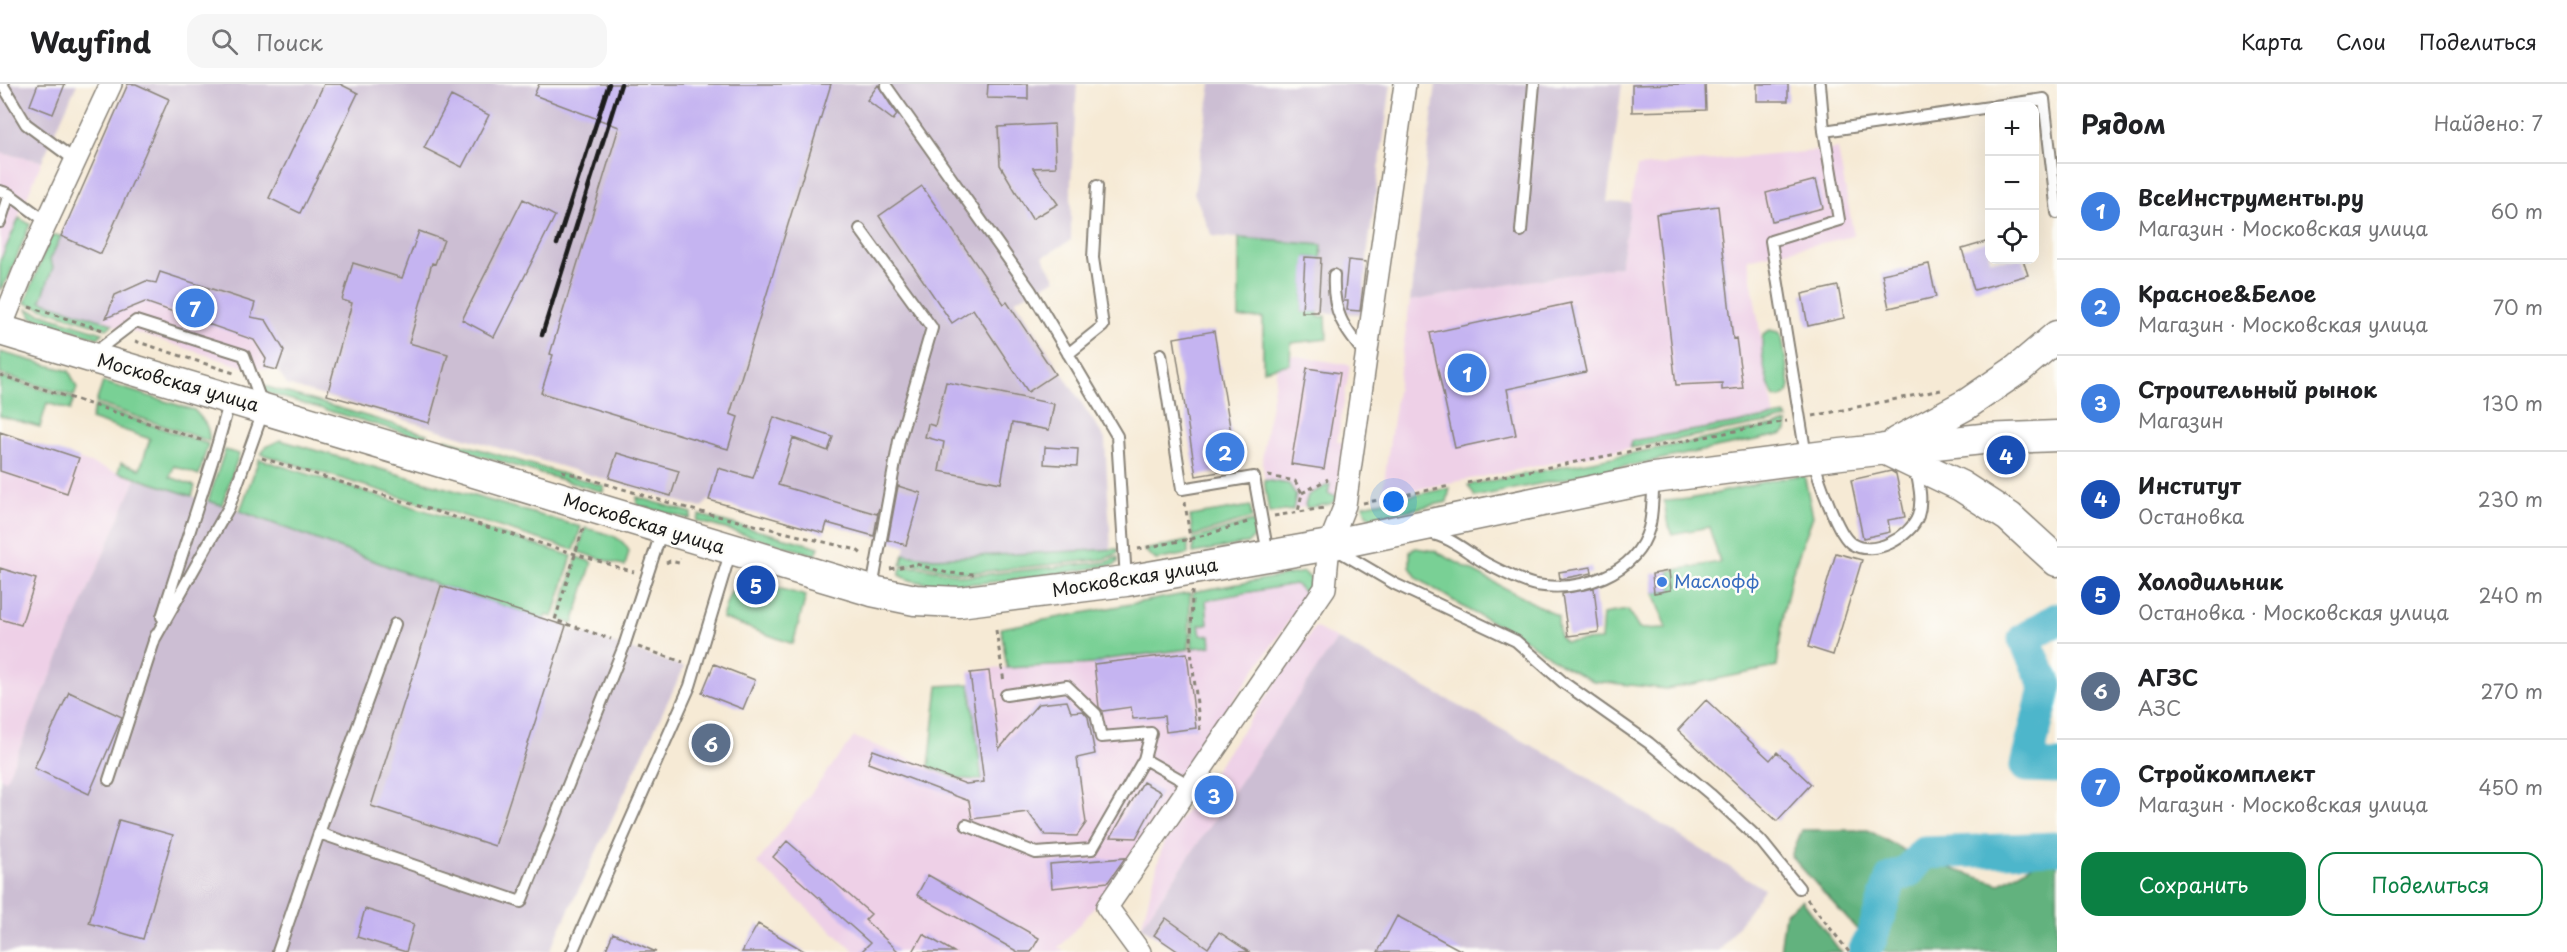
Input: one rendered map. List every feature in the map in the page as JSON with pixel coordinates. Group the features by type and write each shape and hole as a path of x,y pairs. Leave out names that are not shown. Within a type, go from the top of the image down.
{"main road":[{"name":"Московская улица","path":"0,330 731,550 874,579 915,600 959,602 1125,567 1268,556 1654,478 1810,458"},
{"path":"1884,449 1967,404 2018,369 2057,336"},
{"path":"1810,458 1982,439 2057,436"},
{"path":"1884,449 1961,486 2008,517 2057,561"}],"street":[{"path":"0,330 11,301 111,84"},
{"path":"1140,952 1107,907 1325,588 1329,545 1345,505 1405,84"}],"lane":[{"path":"2,84 26,124 76,161"},
{"path":"1521,231 1534,84"},
{"path":"1820,84 1824,131 1839,220 1771,241 1810,458 1830,508 1850,543 1861,548 1875,548 1886,544 1909,528 1917,517 1921,496 1915,464"},
{"path":"886,86 1031,291 1117,436 1125,567"},
{"path":"2023,102 2044,99 2057,213"},
{"path":"1824,131 1985,108"},
{"path":"1068,354 1103,326 1093,258 1097,186"},
{"path":"0,222 5,192 47,222"},
{"path":"860,229 932,328 899,441 874,579"},
{"path":"1334,275 1333,298 1336,310 1367,357"},
{"path":"89,357 136,321 244,355 264,408 229,507 154,640"},
{"path":"1161,354 1182,489 1254,477 1268,556"},
{"path":"109,780 218,446 230,398"},
{"path":"1401,530 1432,533 1453,541 1487,564 1533,584 1562,586 1593,582 1623,566 1638,552 1649,528 1654,478"},
{"path":"319,833 521,902 625,643 662,530"},
{"path":"1329,545 1395,584 1516,642 1564,682 1649,743 1710,794 1761,841 1799,888"},
{"path":"572,952 690,686 731,550"},
{"path":"278,952 395,624"},
{"path":"966,825 1036,853 1092,849 1144,759 1151,733 1101,737 1096,714 1067,686 1006,695"},
{"path":"1144,759 1190,785"}],"path":[{"path":"11,301 252,379"},
{"path":"0,375 74,397 218,446"},
{"path":"1808,417 1943,389"},
{"path":"1467,483 1792,420"},
{"path":"249,453 648,576"},
{"path":"560,471 697,511 857,550 874,579 891,569 916,564 947,573 979,574"},
{"path":"1254,477 1263,476 1295,481 1302,493 1298,512"},
{"path":"1302,493 1329,479"},
{"path":"1125,567 1191,539 1261,518 1450,486"},
{"path":"1182,489 1191,539 1191,554"},
{"path":"584,528 555,620 696,666"},
{"path":"1192,591 1191,651 1200,730"},
{"path":"996,630 1006,695"},
{"path":"1799,888 1849,952"}],"shaded area":[{"path":"0,84 77,84 42,161 0,153"},
{"path":"128,84 1077,84 1071,182 1071,240 1043,257 1056,279 1015,300 1105,439 1111,550 934,558 904,554 906,546 827,523 709,500 701,508 287,385 277,370 284,349 266,320 251,317 255,303 160,273 156,283 146,281 115,295 103,322 40,301 53,267 50,260"},
{"path":"1211,84 1391,84 1368,249 1362,314 1302,312 1322,245 1212,236 1194,193"},
{"path":"1436,84 1622,84 1607,202 1631,203 1620,266 1410,301"},
{"path":"1838,149 1854,236 1748,259 1774,417 1631,441 1630,448 1382,496 1410,301 1620,266 1637,167"},
{"path":"0,153 42,161 0,261"},
{"path":"160,272 255,303 284,350 277,370 244,367 103,322 115,295"},
{"path":"1290,355 1350,365 1337,442 1347,443 1334,502 1269,513 1262,459 1277,367 1290,364"},
{"path":"0,432 136,479 6,780 0,778"},
{"path":"136,479 240,511 441,586 684,667 549,952 0,952 0,778 6,780"},
{"path":"1295,583 1307,595 1215,727 1195,763 1115,883 1059,948 1065,952 855,952 757,863 854,737 960,779 982,780 969,672 995,668 1094,664 1108,659 1211,646 1210,635 1201,636 1199,625 1205,600"},
{"path":"1315,627 1337,639 1141,927 1163,844"},
{"path":"1337,639 1569,766 1764,889 1719,952 1179,952 1141,927"}],"green space":[{"path":"19,218 30,224 8,279 0,290 0,261"},
{"path":"61,236 50,260 53,267 41,301 113,324 107,329 25,303 50,237"},
{"path":"1239,238 1322,245 1321,258 1306,257 1302,312 1318,312 1318,317 1326,316 1327,339 1291,343 1290,364 1263,370 1263,318 1239,318"},
{"path":"27,309 103,333 98,338 32,317"},
{"path":"1770,330 1778,332 1782,338 1790,386 1788,393 1781,398 1774,397 1764,366 1763,334"},
{"path":"0,352 69,371 77,388 74,396 0,374"},
{"path":"0,377 74,399 70,410 47,403 40,427 0,416"},
{"path":"103,382 194,410 205,424 209,441 96,403"},
{"path":"261,385 427,434 422,438 264,392"},
{"path":"95,406 208,444 199,475 174,466 170,477 195,486 192,496 118,472 121,463 140,469 150,439 91,419"},
{"path":"1785,415 1788,419 1630,448 1631,441"},
{"path":"1788,423 1787,431 1780,435 1475,497 1468,485"},
{"path":"445,439 604,486 603,492 447,446"},
{"path":"280,440 581,527 574,550 261,454 266,447"},
{"path":"225,450 239,454 222,505 208,501"},
{"path":"259,459 572,556 553,617 546,615 544,619 441,586 240,511"},
{"path":"1804,475 1813,516 1792,573 1783,615 1777,667 1667,689 1593,681 1565,667 1517,634 1470,611 1417,578 1410,567 1410,551 1416,548 1435,551 1558,616 1559,636 1565,642 1601,640 1603,614 1628,610 1639,629 1667,628 1654,593 1671,590 1669,571 1720,562 1709,527 1672,534 1668,526 1664,501 1699,497"},
{"path":"1264,480 1289,484 1296,495 1293,510 1269,513"},
{"path":"1330,484 1328,494 1338,496 1337,499 1330,504 1307,508 1305,505 1308,495"},
{"path":"1450,488 1447,502 1372,518 1366,514 1363,505"},
{"path":"637,497 692,513 690,519 637,505"},
{"path":"1250,506 1252,518 1193,536 1190,516"},
{"path":"700,515 819,547 816,555 697,521"},
{"path":"1253,521 1255,536 1248,543 1193,553 1193,539"},
{"path":"585,528 610,535 626,545 629,551 625,566 578,552"},
{"path":"1188,541 1188,554 1156,560 1144,550"},
{"path":"1118,549 1118,553 1105,559 968,573 918,564 901,565 904,554 934,558"},
{"path":"577,557 592,562 573,624 558,619"},
{"path":"1118,557 1118,562 1114,565 971,584 917,581 899,575 901,568 909,567 968,576 1106,562"},
{"path":"1304,572 1312,580 1307,595 1295,584 1206,600 1208,624 1199,625 1201,635 1210,635 1211,646 1192,648 1193,592"},
{"path":"750,580 806,596 793,644 722,618 730,593 738,585"},
{"path":"1190,593 1189,649 1108,659 1094,664 1007,668 1001,628"},
{"path":"970,684 982,780 960,779 929,767 938,686"},
{"path":"1802,830 1868,830 1918,858 1999,884 2057,851 2057,952 1877,952 1791,856"},
{"path":"1802,900 1841,952 1780,952 1785,913"}],"building":[{"path":"38,84 65,84 53,114 30,105"},
{"path":"128,84 136,84 169,99 101,254 61,236"},
{"path":"324,84 340,84 358,93 300,213 269,198"},
{"path":"539,84 831,84 730,414 738,417 728,449 541,393 553,355 550,354 619,127 534,95"},
{"path":"988,84 1028,84 1028,99 987,98"},
{"path":"1705,84 1706,110 1632,112 1632,85"},
{"path":"1757,84 1788,84 1788,101 1757,101"},
{"path":"878,85 897,115 893,120 867,100"},
{"path":"451,96 489,115 462,167 424,148"},
{"path":"1054,124 1056,167 1033,168 1058,204 1032,219 1000,165 998,127"},
{"path":"1816,180 1823,208 1772,221 1766,193"},
{"path":"922,186 1004,304 1007,302 1055,374 1028,392 973,309 952,323 879,216"},
{"path":"523,199 555,216 494,337 462,320"},
{"path":"1718,206 1733,339 1736,338 1743,388 1722,390 1722,383 1676,385 1656,214"},
{"path":"419,231 444,240 435,264 432,263 409,343 448,354 429,423 327,395 352,303 342,300 353,263 402,278"},
{"path":"1985,242 1985,264 2024,264 2028,275 1974,290 1962,249"},
{"path":"1305,257 1321,258 1318,312 1302,312"},
{"path":"1348,260 1366,262 1360,311 1347,310 1348,301 1344,301"},
{"path":"1929,264 1936,297 1889,308 1882,274"},
{"path":"160,272 255,303 251,317 266,320 284,350 277,370 264,367 266,359 254,340 145,302 106,318 115,295 146,281 156,283"},
{"path":"1838,286 1844,318 1808,326 1802,294"},
{"path":"1571,303 1586,372 1507,389 1516,435 1455,448 1430,333"},
{"path":"1214,331 1237,469 1196,476 1174,338"},
{"path":"1307,368 1340,373 1324,469 1291,464"},
{"path":"946,382 1054,404 1049,430 1012,423 1001,483 939,471 944,442 925,437 928,424 935,426"},
{"path":"774,417 833,437 828,451 793,438 778,485 877,514 879,508 874,536 827,523 824,533 709,500 718,468 753,478"},
{"path":"0,432 79,458 67,493 0,471"},
{"path":"1045,447 1078,449 1077,466 1044,464"},
{"path":"617,453 679,471 671,496 609,478"},
{"path":"1891,471 1896,474 1905,517 1888,520 1890,532 1863,538 1851,480"},
{"path":"898,486 921,493 906,545 888,540"},
{"path":"1836,553 1862,560 1833,655 1808,647"},
{"path":"1591,567 1592,573 1560,579 1559,572"},
{"path":"0,568 36,579 21,625 0,619"},
{"path":"1669,571 1671,590 1654,593 1652,574"},
{"path":"441,586 566,626 495,846 371,806"},
{"path":"1594,588 1599,632 1568,636 1562,594"},
{"path":"1187,653 1196,728 1166,732 1164,716 1133,719 1131,707 1103,711 1099,707 1094,664"},
{"path":"714,664 755,680 743,709 702,693"},
{"path":"989,671 999,749 1038,704 1067,701 1071,712 1083,711 1088,717 1095,754 1077,758 1086,823 1077,836 1045,835 1028,812 972,819 969,801 868,763 873,750 966,784 984,782 970,673"},
{"path":"69,692 122,717 89,794 34,768"},
{"path":"1706,700 1770,760 1777,752 1811,784 1777,821 1678,730"},
{"path":"1143,782 1161,792 1136,838 1111,837"},
{"path":"119,820 173,835 143,939 89,923"},
{"path":"787,841 871,914 865,920 899,952 861,952 870,943 773,857"},
{"path":"1125,858 1108,882 1052,888 1050,864"},
{"path":"928,875 1039,938 1031,952 1018,952 917,895"},
{"path":"365,909 414,924 406,952 357,937"},
{"path":"1397,916 1464,952 1378,952"},
{"path":"1166,918 1208,948 1219,932 1249,952 1179,952 1154,935"},
{"path":"758,924 806,952 742,952"},
{"path":"613,933 656,952 605,952"},
{"path":"923,934 954,952 913,952"}],"waterway":[{"path":"2057,619 2024,639 2046,685 2026,766 2057,767"},
{"path":"1864,952 1871,939 1891,879 1908,872 1924,853 2057,848"}],"railway":[{"path":"557,244 609,84"},
{"path":"542,335 621,84"}],"place":[{"name":"Стройкомплект","path":"195,308"},
{"name":"ВсеИнструменты.ру","path":"1467,373"},
{"name":"Красное&Белое","path":"1225,452"},
{"name":"Институт","path":"2006,455"},
{"name":"Маслофф","path":"1662,582"},
{"name":"Холодильник","path":"756,585"},
{"name":"АГЗС","path":"711,743"},
{"name":"Строительный рынок","path":"1214,795"}]}
